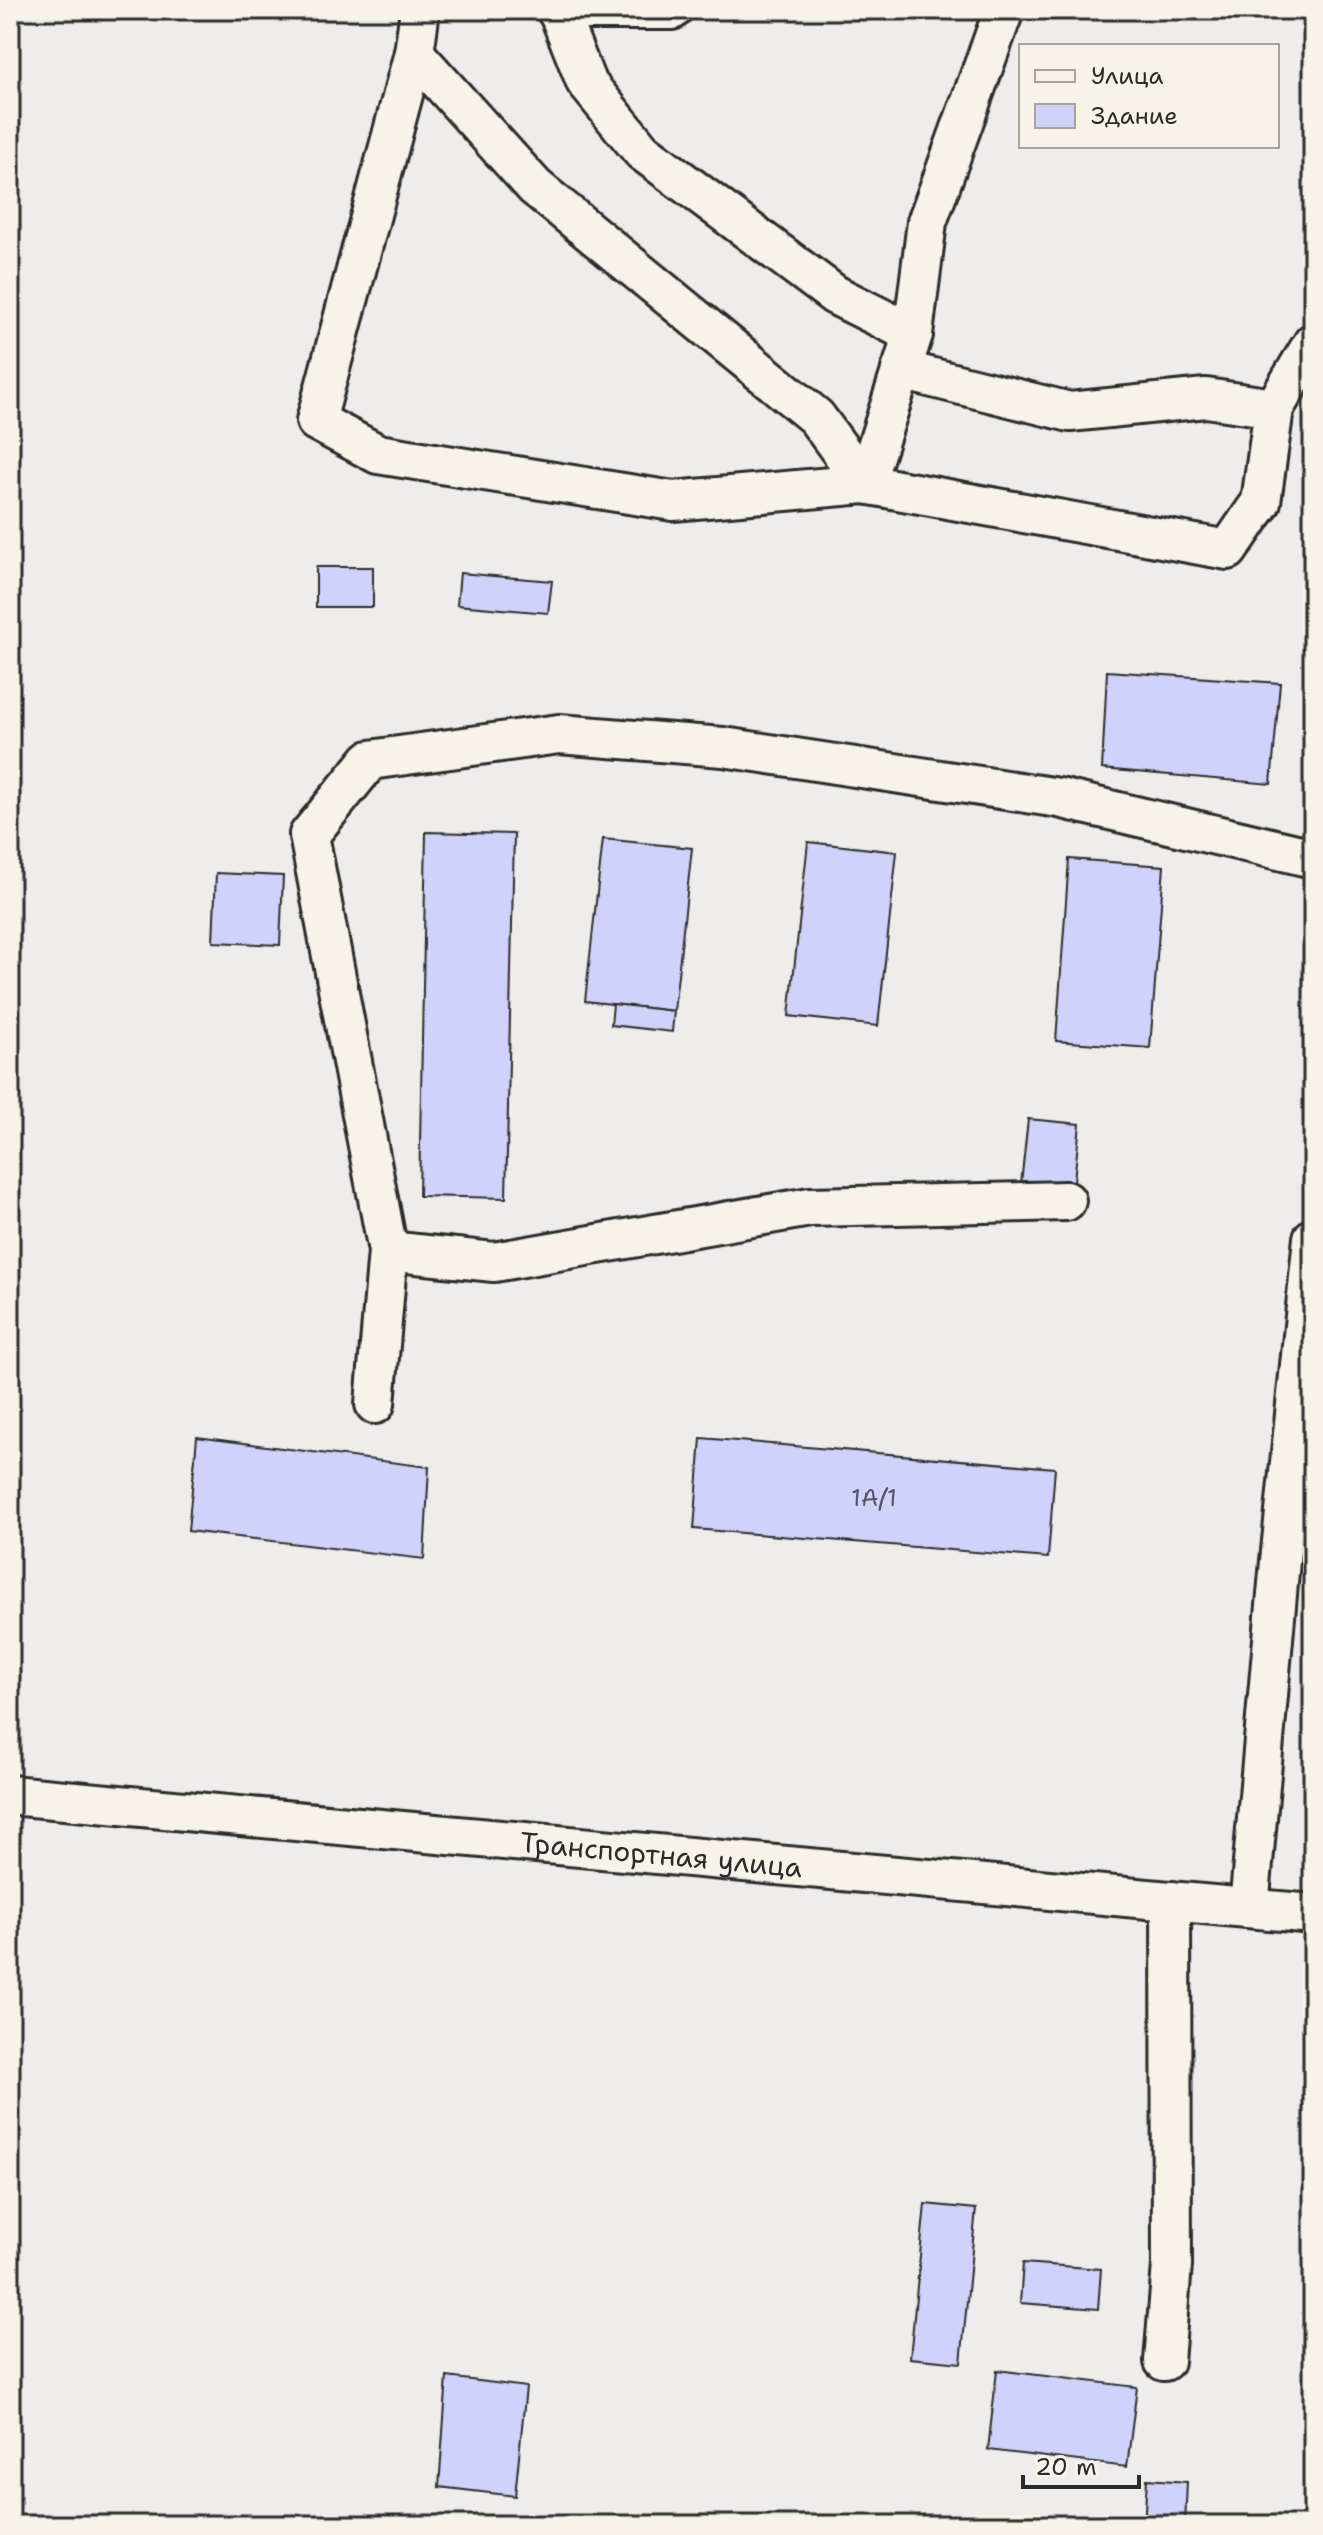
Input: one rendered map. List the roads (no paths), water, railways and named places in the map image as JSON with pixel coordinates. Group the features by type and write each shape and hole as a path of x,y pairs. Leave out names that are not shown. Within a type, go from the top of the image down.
{"street":[{"path":"420,10 414,53 316,421 378,454 673,501 865,484 1228,550 1261,502 1274,408 1313,343"},
{"path":"672,10 557,10 586,82 642,151 835,295 913,334"},
{"path":"865,484 913,334 927,222 1004,10"},
{"path":"414,53 535,187 816,417 865,484"},
{"path":"901,370 1070,412 1206,398 1274,408"},
{"path":"375,1404 388,1251 309,835 370,760 559,734 723,747 1059,798 1313,858"},
{"path":"388,1251 494,1262 810,1207 1066,1201"},
{"path":"1249,1908 1313,1238"},
{"name":"Транспортная улица","path":"10,1795 1313,1914"},
{"path":"1164,2361 1172,2265 1171,1901"}]}
